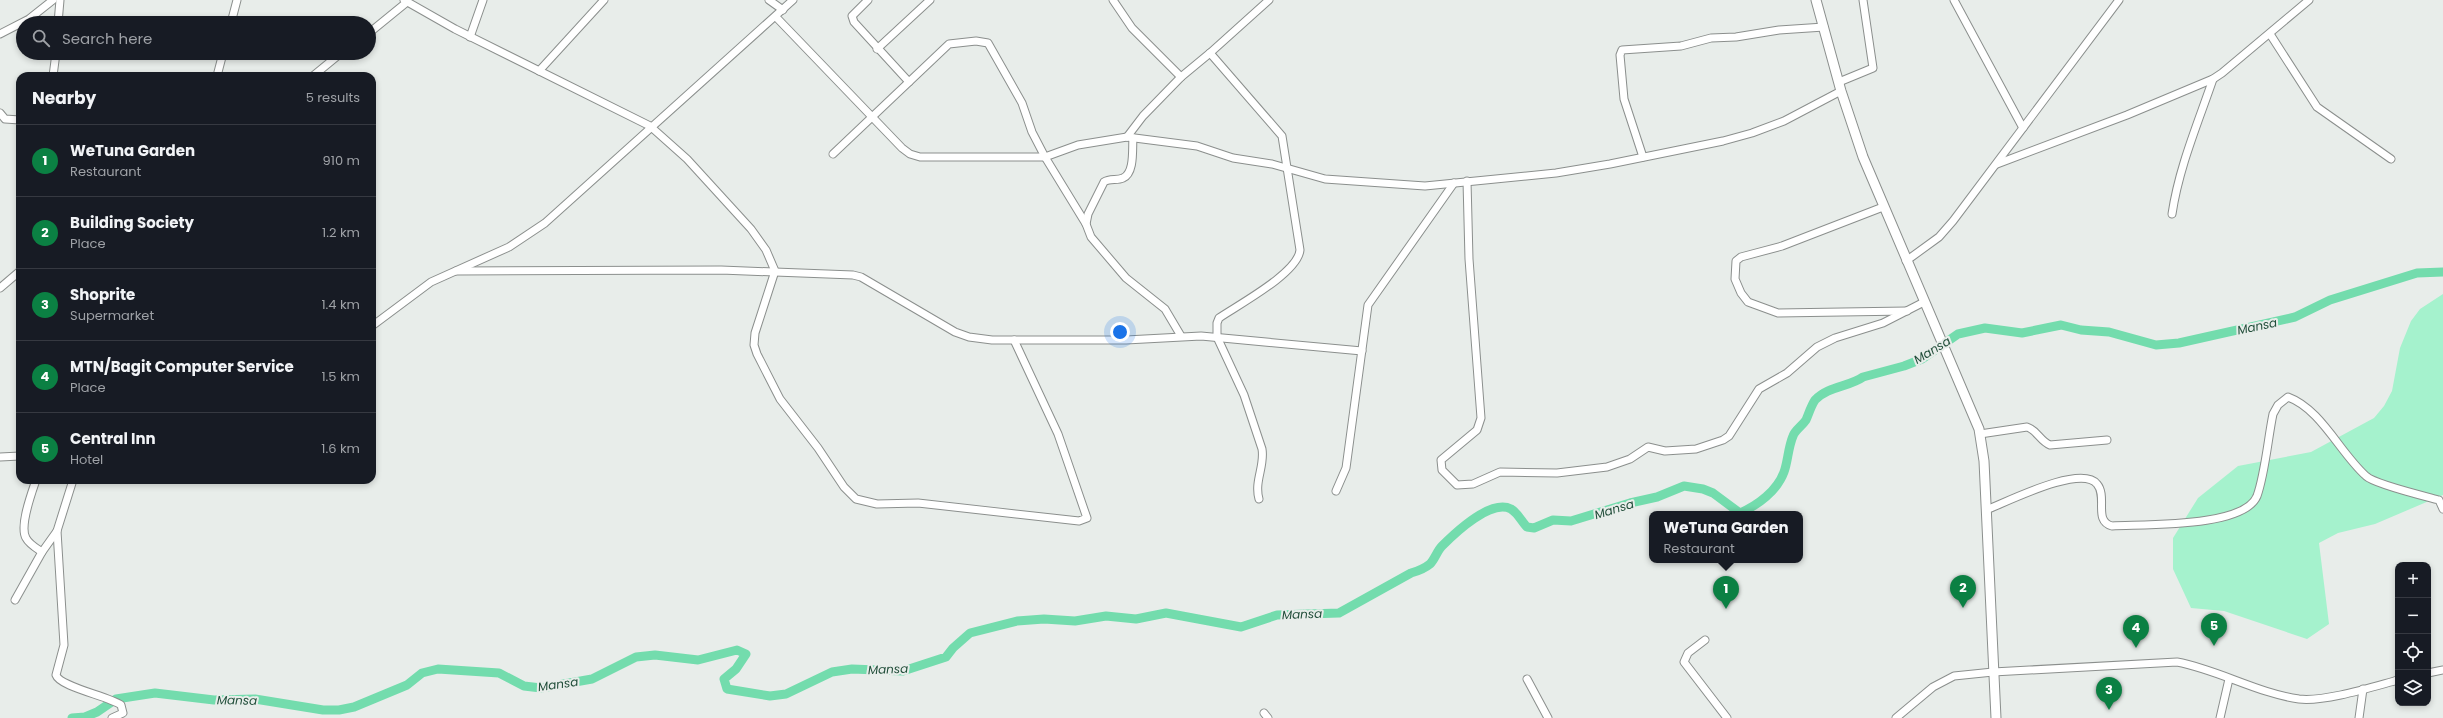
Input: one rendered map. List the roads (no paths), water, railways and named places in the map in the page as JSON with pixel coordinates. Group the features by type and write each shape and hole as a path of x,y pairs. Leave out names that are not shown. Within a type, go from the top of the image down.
{"main road":[{"path":"1816,0 1838,82 1858,146 1906,261 1951,360 1980,434 1986,510 1996,718"}],"street":[{"path":"33,16 53,0"},
{"path":"59,16 60,0"},
{"path":"233,16 237,0"},
{"path":"470,36 483,0"},
{"path":"539,71 604,0"},
{"path":"769,0 783,10"},
{"path":"376,323 426,285 509,247 545,223 650,126 776,17 793,0"},
{"path":"868,0 852,16 854,22 877,49 909,82"},
{"path":"877,49 930,0"},
{"path":"1113,0 1132,28 1181,77"},
{"path":"1086,224 1088,214 1104,182 1123,178 1128,173 1131,166 1130,138 1143,116 1181,77 1269,0"},
{"path":"1838,82 1873,68 1863,0"},
{"path":"1954,0 2023,128"},
{"path":"2109,0 2114,6"},
{"path":"1906,261 1939,237 1954,221 2119,0"},
{"path":"1996,164 2098,127 2213,78 2270,34 2309,0"},
{"path":"376,27 406,1 470,36 650,126 687,158 750,229 766,250 775,271 755,333 754,346 756,354 780,398 818,448 844,487 856,499 864,503 918,503 1079,522 1087,518 1058,434 1014,340"},
{"path":"776,17 902,148 910,154 920,157 1045,157 1078,145 1130,138 1197,146 1233,158 1286,168 1325,179 1409,186 1454,183 1556,172 1643,157 1752,134 1784,121 1841,91"},
{"path":"0,34 16,26"},
{"path":"1643,157 1624,99 1620,55 1622,50 1681,46 1711,38 1824,27"},
{"path":"2270,34 2317,107 2391,159"},
{"path":"833,154 949,44 976,40 988,43 1010,86 1022,103 1032,132 1045,157 1086,224 1091,237 1126,278 1166,309 1181,336"},
{"path":"1210,53 1278,129 1282,136 1300,257 1268,286 1219,318 1216,323 1217,337 1244,396 1262,449 1263,457 1256,484 1259,499"},
{"path":"54,72 55,60"},
{"path":"218,72 221,60"},
{"path":"318,72 332,60"},
{"path":"2172,214 2186,155 2213,78"},
{"path":"0,113 5,119 16,120"},
{"path":"1467,181 1469,266 1481,418 1477,430 1441,460 1442,470 1457,485 1473,484 1500,472 1557,473 1607,467 1630,459 1648,447 1665,451 1696,449 1714,444 1729,436 1763,385 1787,373 1817,347 1835,338 1883,323 1924,302"},
{"path":"1336,492 1346,468 1368,304 1454,183"},
{"path":"1883,207 1782,246 1741,257 1736,261 1734,279 1741,293 1748,302 1778,313 1908,311"},
{"path":"456,271 775,271 861,277 955,332 977,338 1014,340 1126,340 1181,336 1217,337 1362,351"},
{"path":"0,288 16,274"},
{"path":"1986,510 2058,482 2084,477 2092,480 2098,485 2102,493 2102,520 2106,524 2112,526 2204,520 2231,515 2244,510 2257,496 2273,414 2278,406 2288,397 2300,402 2317,418 2366,477 2439,500 2443,509"},
{"path":"1980,434 2027,427 2032,428 2043,442 2050,445 2107,440"},
{"path":"0,458 16,456"},
{"path":"35,484 28,507 24,531 26,538 42,552"},
{"path":"15,600 42,552 57,531 73,484"},
{"path":"57,531 64,645 56,675 58,679 117,703 124,709 123,713 112,718"},
{"path":"1705,640 1688,653 1684,662 1727,718"},
{"path":"1896,718 1943,680 1960,675 1993,672 2177,662 2195,665 2229,679 2301,699 2324,697 2395,681"},
{"path":"2431,673 2443,670"},
{"path":"2220,718 2229,679"},
{"path":"1527,680 1548,718"},
{"path":"2359,718 2363,689"}],"waterway":[{"name":"Mansa","path":"1744,511 1766,497 1781,479 1794,434 1806,420 1811,407 1820,395 1863,377 1904,366 1922,359 1958,334 1985,328 2022,333 2061,325 2081,330 2109,332 2156,345 2179,343 2295,317 2330,300 2417,273 2443,272"},
{"name":"Mansa","path":"72,718 85,717 97,712 116,699 155,693 214,700 255,699 323,710 339,710 354,707 407,685 422,673 438,669 499,673 524,686 541,688 592,679 636,657 655,655 698,660 737,650 746,654 736,669 724,679 727,689 770,696 786,694 832,672 852,669 903,671 946,657 953,648 970,633 1017,621 1044,619 1075,621 1106,616 1136,619 1166,613 1241,627 1277,615 1339,613 1411,573 1428,566 1440,548 1474,518 1494,509 1503,507 1511,509 1516,513 1527,527 1534,528 1553,520 1571,521 1630,503 1657,497 1684,486 1703,489 1713,493 1737,511"}],"place":[{"name":"Building Society","path":"1963,608"},
{"name":"WeTuna Garden","path":"1726,609"},
{"name":"Central Inn","path":"2214,646"},
{"name":"MTN/Bagit Computer Service","path":"2136,648"},
{"name":"Shoprite","path":"2109,710"}]}
